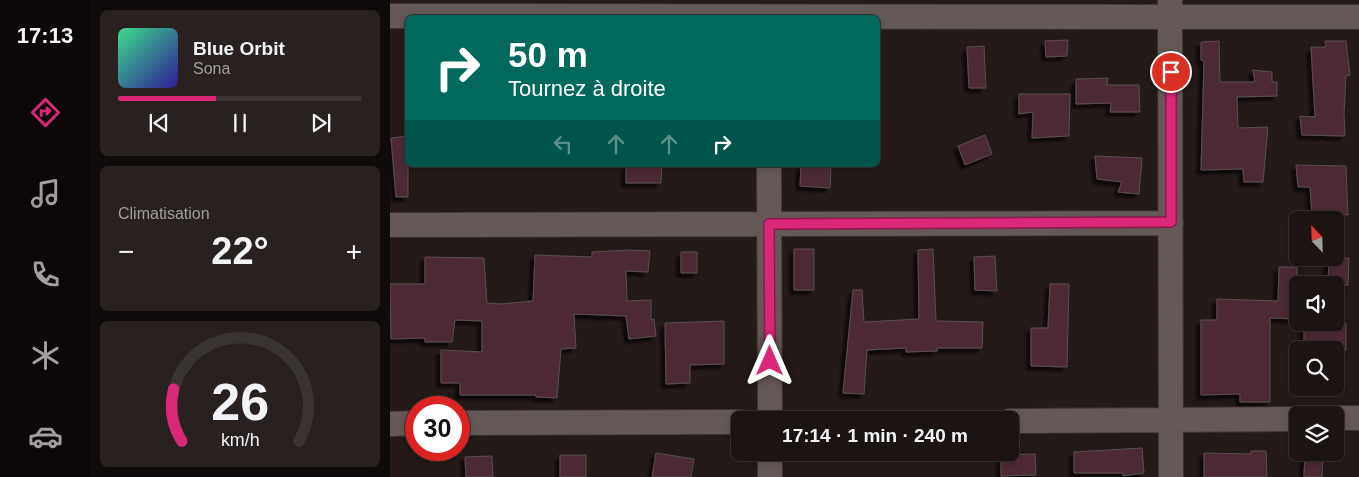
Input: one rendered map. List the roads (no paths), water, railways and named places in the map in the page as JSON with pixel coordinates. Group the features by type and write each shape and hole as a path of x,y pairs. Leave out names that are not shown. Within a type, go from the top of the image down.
{"street":[{"path":"1170,8 1171,477"},
{"path":"466,15 1170,8 1359,17"},
{"path":"390,16 405,16"},
{"path":"769,167 770,411"},
{"path":"390,225 1171,222"},
{"path":"1344,418 1359,418"},
{"path":"1019,421 1289,419"},
{"path":"470,423 731,422"},
{"path":"390,424 405,424"},
{"path":"770,461 770,477"}]}
